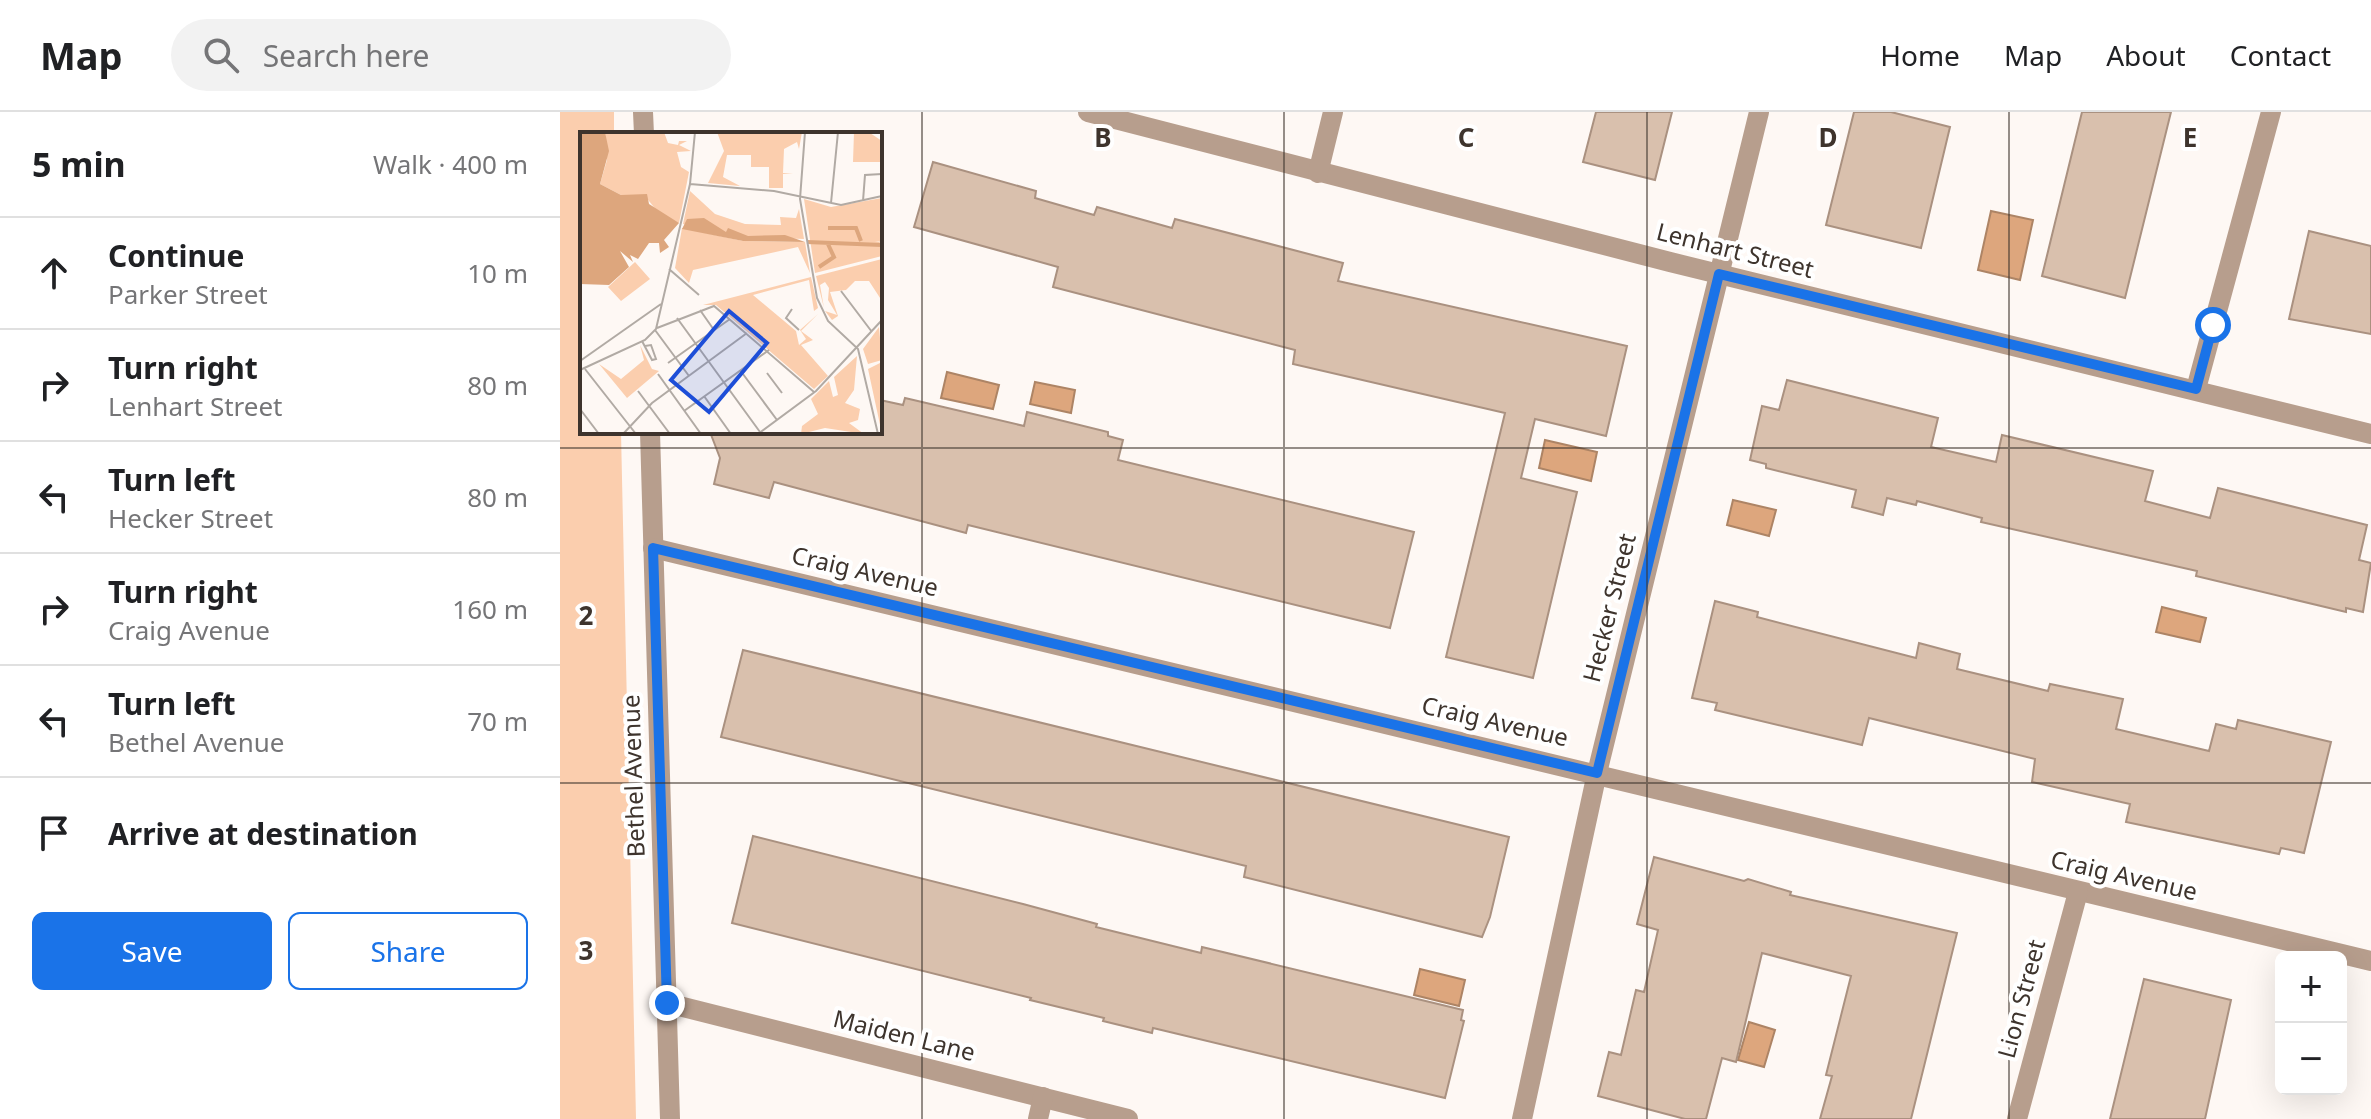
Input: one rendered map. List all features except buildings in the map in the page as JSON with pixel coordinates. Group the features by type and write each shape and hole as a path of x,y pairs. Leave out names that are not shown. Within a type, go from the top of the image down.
{"street":[{"path":"643,112 644,132"},
{"name":"Lenhart Street","path":"1088,112 1719,274 2371,434"},
{"path":"1318,173 1333,112"},
{"name":"Hecker Street","path":"1522,1119 1597,773 1759,112"},
{"path":"2196,389 2271,112"},
{"name":"Bethel Avenue","path":"650,434 670,1119"},
{"name":"Craig Avenue","path":"653,548 2371,961"},
{"name":"Lion Street","path":"2017,1119 2078,892"},
{"name":"Maiden Lane","path":"667,1003 1128,1119"},
{"path":"1038,1119 1043,1097"}],"shaded area":[{"path":"560,112 614,112 614,132 580,132 580,434 621,434 636,1119 560,1119"},
{"path":"1991,211 2033,220 2020,280 1978,270"},
{"path":"947,372 999,385 993,409 941,398"},
{"path":"1035,382 1075,390 1071,413 1030,404"},
{"path":"1545,440 1597,452 1591,481 1539,468"},
{"path":"1733,500 1776,510 1769,536 1727,525"},
{"path":"2162,607 2206,618 2200,642 2156,632"},
{"path":"1420,969 1465,980 1459,1006 1414,995"},
{"path":"1749,1022 1775,1030 1764,1067 1738,1060"}],"route":[{"path":"667,1003 653,548 1597,773 1719,274 2196,389 2213,325"}]}
